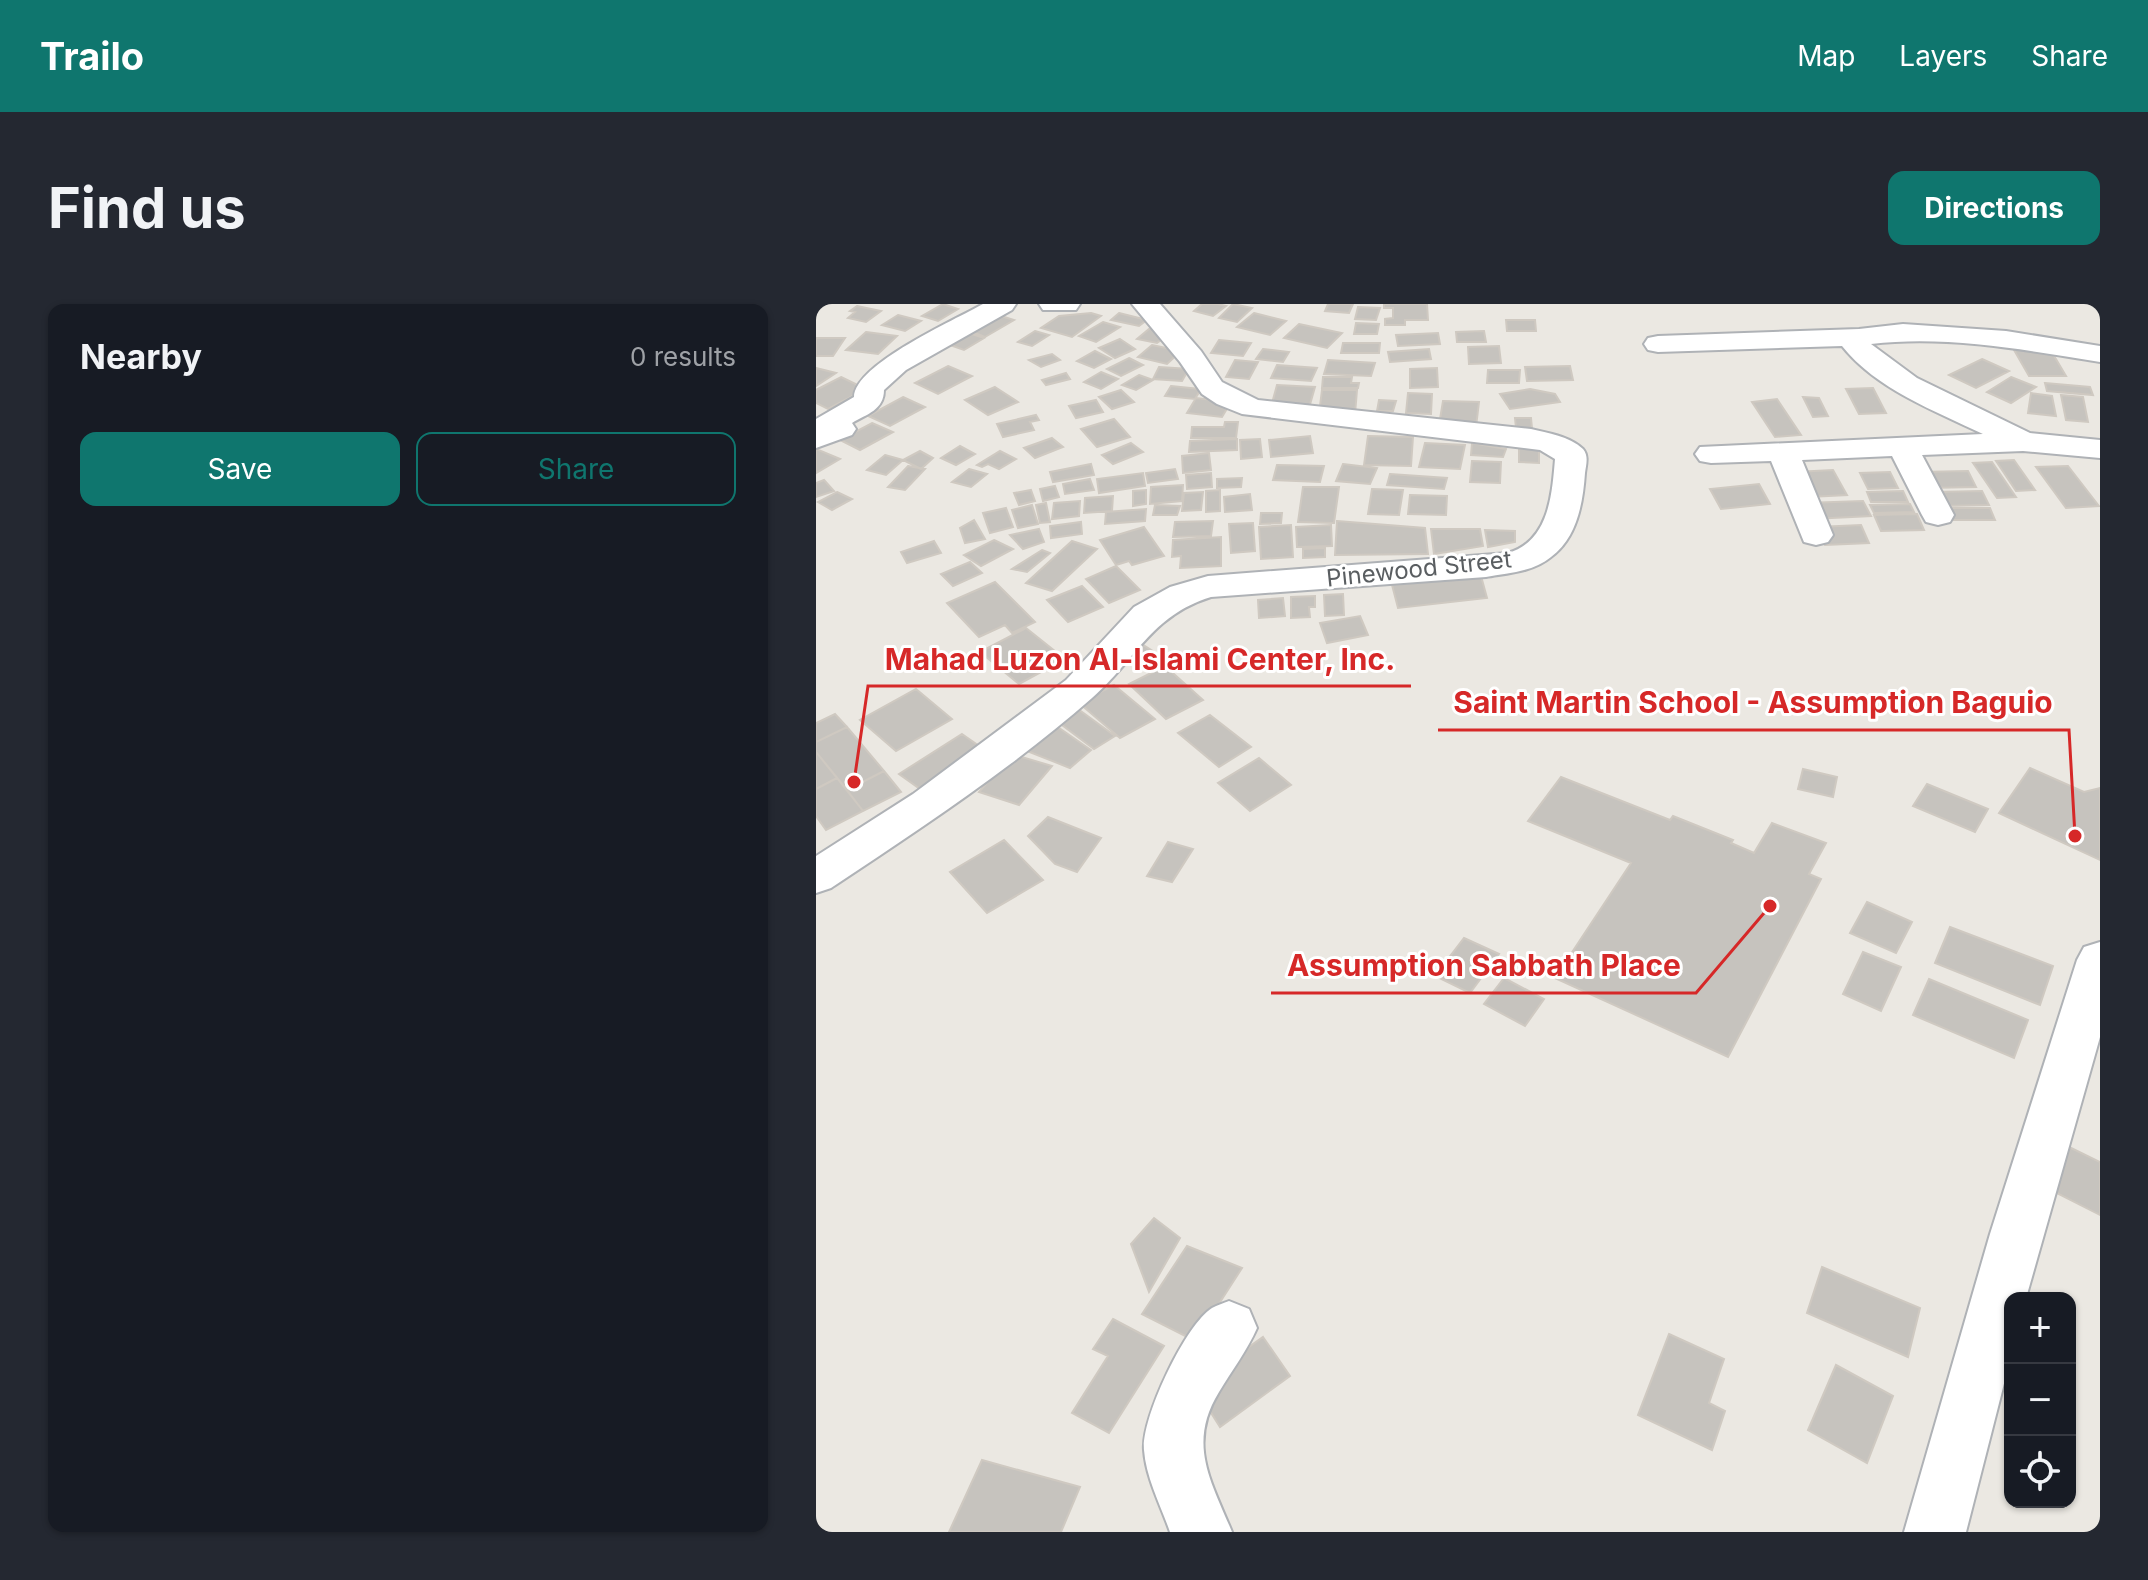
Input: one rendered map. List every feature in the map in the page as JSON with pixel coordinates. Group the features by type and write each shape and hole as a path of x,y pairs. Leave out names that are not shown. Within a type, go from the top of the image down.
{"street":[{"path":"816,439 841,429 824,427 863,407 869,401 869,388 896,364 1003,304"},
{"path":"1052,304 1067,304"},
{"name":"Pinewood Street","path":"816,877 927,804 1079,689 1096,674 1132,626 1165,601 1208,587 1486,567 1530,557 1551,539 1562,517 1567,494 1571,455 1564,449 1531,438 1253,408 1227,398 1212,388 1191,357 1145,304"},
{"path":"1658,344 1859,337 1903,332 1945,333 2100,354"},
{"path":"1859,337 1854,343 1881,368 2023,442"},
{"path":"1711,454 2023,442 2100,449"},
{"path":"1902,446 1938,515"},
{"path":"1783,452 1816,535"},
{"path":"1935,1532 2016,1234 2100,960"},
{"path":"1201,1532 1173,1447 1178,1416 1192,1385 1229,1328"}],"building":[{"path":"943,304 958,309 938,321 922,316"},
{"path":"1202,304 1226,306 1213,316 1194,311"},
{"path":"1233,304 1252,308 1237,322 1219,318"},
{"path":"1328,304 1353,304 1349,313 1325,311"},
{"path":"1384,304 1427,304 1428,320 1405,320 1405,325 1385,325 1385,319 1393,318 1393,308 1384,308"},
{"path":"857,306 881,311 866,322 848,318 855,312 850,311"},
{"path":"1358,307 1380,308 1376,320 1355,319"},
{"path":"1091,313 1101,316 1072,337 1041,328 1059,316"},
{"path":"1119,313 1147,320 1139,326 1111,320"},
{"path":"1254,313 1286,321 1270,335 1237,327"},
{"path":"995,314 1014,320 985,337 967,330"},
{"path":"898,315 921,321 905,331 882,325"},
{"path":"1506,320 1535,320 1536,331 1507,331"},
{"path":"1103,322 1120,327 1096,342 1079,336"},
{"path":"1356,323 1379,324 1377,334 1354,334"},
{"path":"1299,324 1342,333 1327,348 1284,338"},
{"path":"1150,328 1169,334 1157,343 1137,339"},
{"path":"963,331 984,338 964,350 944,343"},
{"path":"1035,331 1049,335 1032,346 1018,342"},
{"path":"1484,331 1486,342 1457,342 1456,332"},
{"path":"866,332 897,336 878,354 846,350"},
{"path":"1438,333 1440,344 1398,346 1396,335"},
{"path":"816,338 845,338 833,356 816,356"},
{"path":"1120,339 1135,349 1115,358 1099,348"},
{"path":"1219,340 1251,343 1243,356 1211,353"},
{"path":"1343,343 1380,343 1379,353 1341,353"},
{"path":"1152,345 1181,351 1167,364 1138,357"},
{"path":"1499,346 1501,363 1469,364 1468,347"},
{"path":"1263,349 1289,352 1283,362 1256,359"},
{"path":"1429,349 1431,359 1390,362 1388,352"},
{"path":"2050,349 2066,376 2029,376 2014,350"},
{"path":"1095,351 1111,359 1094,368 1077,361"},
{"path":"1052,354 1060,360 1041,367 1029,360"},
{"path":"1129,358 1143,365 1121,376 1107,369"},
{"path":"1982,359 2009,371 1976,388 1949,375"},
{"path":"1235,360 1258,362 1249,379 1226,377"},
{"path":"1328,360 1375,363 1371,376 1324,374"},
{"path":"1277,365 1317,368 1311,381 1271,378"},
{"path":"948,366 972,376 938,394 915,383"},
{"path":"1570,366 1573,380 1527,381 1525,367"},
{"path":"1159,367 1189,369 1182,381 1153,379"},
{"path":"816,368 836,373 816,386"},
{"path":"1437,368 1438,387 1410,388 1410,369"},
{"path":"1488,370 1520,370 1519,383 1487,383"},
{"path":"1101,372 1118,379 1101,389 1084,382"},
{"path":"1066,373 1070,379 1046,385 1042,380"},
{"path":"1139,375 1153,380 1136,390 1122,385"},
{"path":"841,377 866,389 828,409 816,403 816,390"},
{"path":"1323,377 1352,377 1351,383 1359,383 1358,388 1322,388"},
{"path":"2011,377 2036,387 2011,403 1987,392"},
{"path":"2045,383 2090,387 2093,395 2047,391"},
{"path":"1277,385 1315,387 1309,408 1271,407"},
{"path":"1171,386 1201,389 1195,399 1165,396"},
{"path":"995,387 1018,402 988,415 965,400"},
{"path":"1873,388 1886,413 1859,414 1846,389"},
{"path":"1530,389 1555,394 1560,402 1510,409 1500,394"},
{"path":"1121,390 1134,402 1112,409 1099,397"},
{"path":"1322,390 1357,390 1355,414 1319,414"},
{"path":"1408,393 1432,394 1431,414 1406,413"},
{"path":"2031,393 2052,396 2056,416 2028,413"},
{"path":"2061,395 2083,397 2088,422 2066,420"},
{"path":"903,397 925,407 890,426 868,416"},
{"path":"1803,397 1819,398 1828,416 1813,417"},
{"path":"1196,398 1231,402 1222,417 1187,413"},
{"path":"1777,399 1801,435 1775,437 1752,402"},
{"path":"1096,400 1103,412 1076,418 1069,406"},
{"path":"1379,400 1396,401 1393,411 1377,411"},
{"path":"1443,401 1479,402 1476,427 1439,425"},
{"path":"1036,415 1039,420 1030,422 1034,430 1003,437 997,424"},
{"path":"1515,418 1531,418 1532,428 1516,428"},
{"path":"1114,419 1130,437 1097,447 1081,429"},
{"path":"1225,422 1238,422 1236,438 1191,438 1192,427 1224,427"},
{"path":"872,423 893,432 860,450 840,440"},
{"path":"1310,436 1313,453 1271,457 1269,440"},
{"path":"1368,436 1413,437 1411,466 1364,465"},
{"path":"1052,438 1063,447 1035,458 1024,448"},
{"path":"1237,439 1237,450 1189,452 1190,441"},
{"path":"1260,439 1262,457 1241,459 1240,440"},
{"path":"1131,443 1143,452 1113,464 1102,455"},
{"path":"1425,443 1465,445 1460,469 1419,467"},
{"path":"1472,443 1506,449 1503,457 1471,455"},
{"path":"960,446 975,454 956,465 941,458"},
{"path":"816,449 840,459 816,473"},
{"path":"1519,449 1539,449 1539,463 1519,462"},
{"path":"920,451 933,458 921,469 903,460"},
{"path":"1000,451 1016,459 999,469 988,464 982,467 977,465"},
{"path":"1209,453 1211,470 1183,473 1182,456"},
{"path":"885,455 903,460 886,475 867,470"},
{"path":"2014,460 2035,490 2016,491 1996,461"},
{"path":"1472,461 1501,462 1500,483 1470,482"},
{"path":"1992,462 2016,497 1997,498 1973,463"},
{"path":"1091,464 1094,475 1053,482 1050,472"},
{"path":"1343,464 1377,468 1370,484 1336,481"},
{"path":"1277,465 1324,466 1320,482 1273,480"},
{"path":"908,466 925,469 905,490 888,487"},
{"path":"2068,466 2099,506 2066,508 2036,467"},
{"path":"969,469 987,474 971,487 952,482"},
{"path":"1175,469 1178,479 1148,483 1146,473"},
{"path":"1833,470 1847,495 1809,497 1796,472"},
{"path":"1968,471 1976,487 1927,488 1920,472"},
{"path":"1890,472 1898,488 1868,489 1860,473"},
{"path":"1143,473 1145,486 1099,493 1097,479"},
{"path":"1211,473 1212,487 1187,489 1186,475"},
{"path":"1390,474 1447,478 1444,489 1387,485"},
{"path":"1242,478 1241,487 1217,488 1217,479"},
{"path":"1090,479 1094,490 1065,494 1063,484"},
{"path":"824,480 834,491 816,497 816,483"},
{"path":"1759,484 1770,504 1721,509 1710,489"},
{"path":"1183,485 1182,501 1150,504 1151,487"},
{"path":"1055,486 1059,497 1043,501 1040,489"},
{"path":"1303,487 1339,487 1334,523 1298,522"},
{"path":"1372,489 1403,490 1399,515 1368,514"},
{"path":"1031,490 1035,501 1019,505 1014,493"},
{"path":"1146,490 1146,504 1133,506 1133,491"},
{"path":"1220,490 1220,511 1206,512 1206,491"},
{"path":"1903,491 1908,502 1871,502 1867,492"},
{"path":"1982,491 1989,505 1941,506 1935,492"},
{"path":"837,492 852,499 832,510 818,502"},
{"path":"1203,492 1201,510 1182,511 1184,493"},
{"path":"1250,494 1252,510 1225,512 1224,497"},
{"path":"1410,495 1447,496 1446,515 1408,514"},
{"path":"1113,496 1112,511 1084,513 1085,498"},
{"path":"1080,501 1079,516 1052,519 1054,503"},
{"path":"1863,501 1871,516 1812,519 1806,503"},
{"path":"1046,503 1050,522 1040,523 1036,505"},
{"path":"1910,504 1914,512 1874,513 1870,505"},
{"path":"1032,505 1038,524 1018,528 1012,510"},
{"path":"1155,505 1180,506 1177,515 1153,515"},
{"path":"1006,508 1013,527 990,533 983,513"},
{"path":"1946,508 1990,508 1995,520 1951,520"},
{"path":"1146,509 1145,521 1105,524 1106,512"},
{"path":"1261,513 1282,513 1281,523 1260,524"},
{"path":"1917,514 1924,530 1881,531 1874,515"},
{"path":"974,520 985,539 965,543 960,528"},
{"path":"1213,521 1211,536 1173,537 1175,522"},
{"path":"1337,521 1425,528 1428,554 1335,555"},
{"path":"1081,522 1082,534 1051,538 1050,526"},
{"path":"1253,523 1255,551 1231,553 1229,524"},
{"path":"1291,525 1293,557 1261,559 1259,527"},
{"path":"1331,525 1332,546 1297,547 1296,527"},
{"path":"1861,525 1869,543 1825,545 1818,527"},
{"path":"1144,527 1164,556 1132,565 1129,561 1116,565 1100,540"},
{"path":"1039,529 1044,542 1023,549 1010,535"},
{"path":"1431,529 1480,529 1483,546 1434,554"},
{"path":"1485,530 1515,531 1515,542 1488,547"},
{"path":"1221,537 1221,566 1180,568 1181,556 1172,557 1173,540"},
{"path":"994,540 1013,549 981,566 964,555"},
{"path":"934,541 941,553 907,563 901,552"},
{"path":"1072,541 1097,549 1052,591 1026,583"},
{"path":"1325,548 1325,557 1303,558 1303,549"},
{"path":"1042,550 1050,553 1027,572 1012,569"},
{"path":"970,562 982,573 953,586 941,574"},
{"path":"1116,566 1140,590 1109,603 1086,579"},
{"path":"1481,576 1487,598 1398,608 1392,585"},
{"path":"995,582 1035,622 1012,633 1005,625 979,637 947,603"},
{"path":"1082,586 1103,607 1068,622 1047,600"},
{"path":"1343,594 1344,615 1325,616 1324,595"},
{"path":"1315,596 1315,607 1309,607 1310,617 1291,618 1291,597"},
{"path":"1283,598 1285,616 1259,618 1258,600"},
{"path":"1360,616 1368,635 1327,643 1320,623"},
{"path":"1026,628 1065,659 1019,684 980,652"},
{"path":"1137,641 1156,653 1136,666 1117,655"},
{"path":"1165,666 1203,700 1166,719 1129,684"},
{"path":"1114,685 1155,719 1120,738 1079,703"},
{"path":"916,689 952,719 896,751 860,720"},
{"path":"1078,709 1115,736 1094,749 1058,722"},
{"path":"835,714 847,727 816,742 816,723"},
{"path":"1210,715 1251,747 1219,767 1178,733"},
{"path":"1052,723 1091,750 1070,768 1017,747"},
{"path":"847,727 884,771 847,790 816,752 816,742"},
{"path":"962,734 982,748 920,789 899,774"},
{"path":"816,752 837,778 816,789"},
{"path":"1012,754 1052,766 1019,805 979,792"},
{"path":"1259,758 1291,785 1250,811 1218,783"},
{"path":"2030,768 2084,792 2100,788 2100,860 1999,813"},
{"path":"1803,769 1837,777 1833,797 1798,789"},
{"path":"884,771 901,792 863,811 847,790"},
{"path":"1561,777 1670,820 1673,816 1733,840 1731,843 1754,853 1772,823 1826,843 1809,874 1821,879 1728,1057 1555,978 1631,863 1528,821"},
{"path":"837,778 863,811 826,830 816,816 816,789"},
{"path":"1927,784 1988,809 1975,832 1913,806"},
{"path":"1048,817 1101,838 1077,872 1055,864 1028,836"},
{"path":"1004,840 1043,880 987,913 950,872"},
{"path":"1168,842 1193,849 1172,882 1147,876"},
{"path":"1867,902 1912,922 1896,953 1850,933"},
{"path":"1950,927 2053,966 2040,1005 1935,963"},
{"path":"1464,938 1499,954 1470,993 1435,976"},
{"path":"1863,952 1901,967 1881,1011 1843,994"},
{"path":"1504,978 1544,999 1525,1026 1484,1004"},
{"path":"1929,979 2028,1020 2014,1058 1913,1015"},
{"path":"2063,1144 2100,1162 2100,1215 2045,1187"},
{"path":"1154,1218 1180,1238 1149,1292 1131,1244"},
{"path":"1187,1246 1242,1268 1195,1341 1142,1314"},
{"path":"1822,1267 1920,1308 1908,1357 1807,1313"},
{"path":"1113,1319 1164,1346 1109,1433 1072,1413 1108,1356 1093,1349"},
{"path":"1669,1334 1724,1359 1709,1403 1725,1411 1712,1450 1638,1415"},
{"path":"1263,1337 1290,1376 1220,1427 1194,1386"},
{"path":"1836,1365 1893,1396 1867,1463 1808,1430"},
{"path":"982,1460 1080,1487 1061,1532 949,1532"}],"place":[{"name":"Mahad Luzon Al-Islami Center, Inc.","path":"854,782"},
{"name":"Saint Martin School - Assumption Baguio","path":"2075,836"},
{"name":"Assumption Sabbath Place","path":"1770,906"}]}
